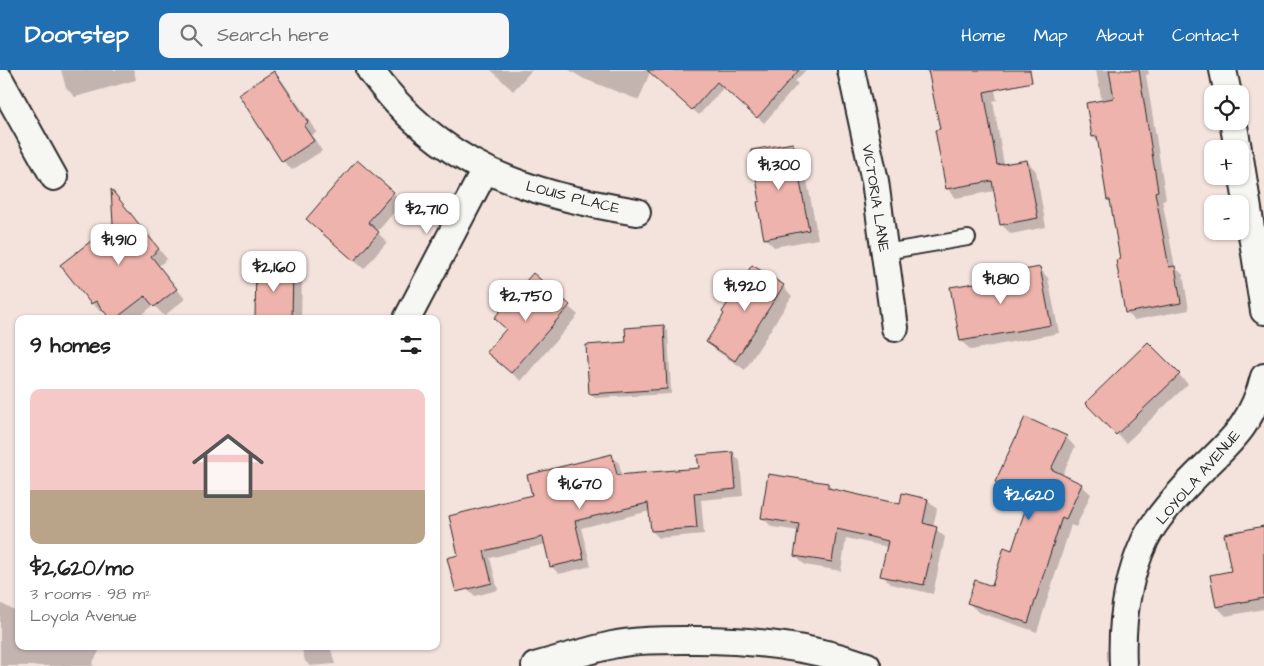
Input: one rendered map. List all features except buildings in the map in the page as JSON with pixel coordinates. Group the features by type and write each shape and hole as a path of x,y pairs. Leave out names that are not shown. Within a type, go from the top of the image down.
{"street":[{"name":"LOUIS PLACE","path":"370,70 384,89 426,131 452,151 485,170 532,190 587,204 637,212"},
{"name":"VICTORIA LANE","path":"851,70 875,181 895,328"},
{"path":"1223,70 1226,85"},
{"path":"0,80 54,176"},
{"path":"408,315 485,170"},
{"path":"1244,185 1264,312"},
{"name":"LOYOLA AVENUE","path":"1123,666 1122,637 1125,607 1146,539 1187,485 1236,436 1251,414 1264,377"},
{"path":"535,666 613,645 666,640 719,640 779,644 844,658 867,666"}],"lane":[{"path":"885,252 968,238"}]}
